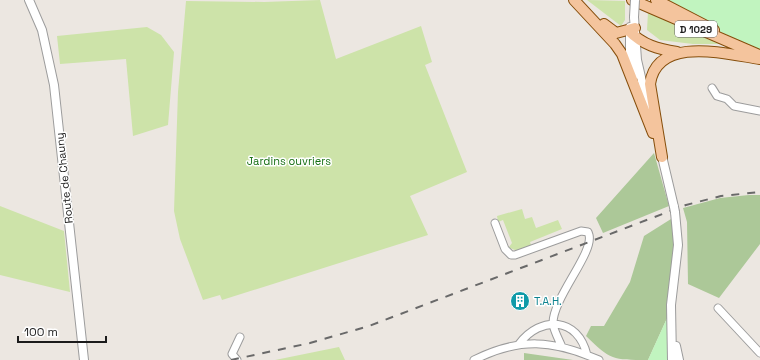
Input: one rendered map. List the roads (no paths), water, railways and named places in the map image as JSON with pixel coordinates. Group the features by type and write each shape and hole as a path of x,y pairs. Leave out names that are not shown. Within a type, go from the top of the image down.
{"main road":[{"name":"D 1029","path":"634,0 760,55"},
{"path":"656,0 760,55"},
{"path":"577,2 613,32 620,34 633,32 657,48 682,53"},
{"path":"577,2 615,44 622,54 662,158"},
{"path":"662,158 652,100 650,78 656,67 663,59 682,53 708,52 760,59"}],"street":[{"path":"634,0 633,32 637,60 674,210 678,245 671,305 673,333 672,360"},
{"name":"Route de Chauny","path":"31,2 42,30 54,85 84,360"},
{"path":"712,88 717,96 727,99 734,106 760,111"},
{"path":"495,223 506,249 511,255 515,255 576,232 584,231 589,235 589,242 586,249 557,307 553,324 562,347"},
{"path":"718,308 760,353"},
{"path":"519,344 527,333 538,327 553,324 566,326 574,330 584,343 587,355"},
{"path":"673,333 679,360"},
{"path":"235,357 240,337"},
{"path":"474,360 505,347 533,343 562,347 599,360"}],"railway":[{"path":"231,360 310,343 369,326 686,205 721,196 760,192"}],"place":[{"name":"T.A.H.","path":"520,301"}],"park label":[{"name":"Jardins ouvriers","path":"289,161"}]}
